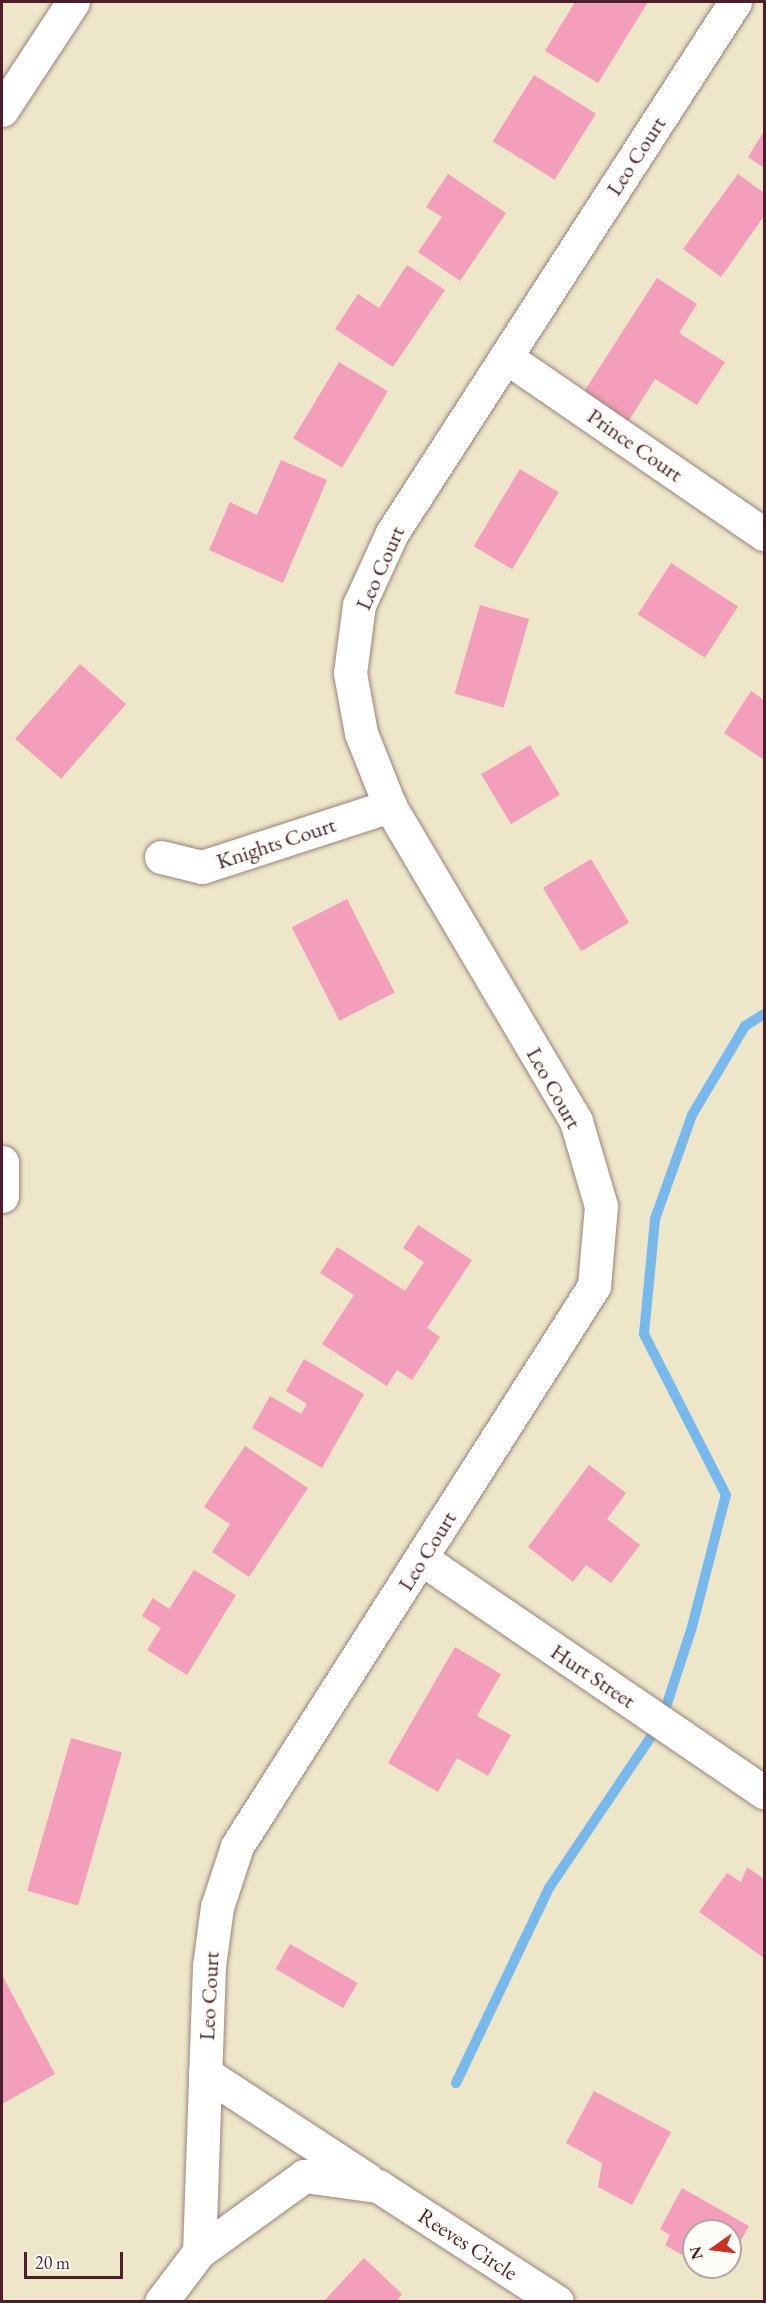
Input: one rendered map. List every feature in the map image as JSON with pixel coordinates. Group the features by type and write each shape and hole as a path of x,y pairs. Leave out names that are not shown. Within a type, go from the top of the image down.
{"street":[{"path":"2,110 73,2"},
{"name":"Leo Court","path":"199,2252 205,2073 217,1907 237,1846 594,1286 601,1206 576,1121 390,806 361,733 351,673 359,605 392,533 735,2"},
{"name":"Prince Court","path":"507,357 765,534"},
{"name":"Knights Court","path":"161,857 202,867 390,806"},
{"path":"2,1162 2,1196"},
{"name":"Hurt Street","path":"422,1559 765,1792"},
{"name":"Reeves Circle","path":"205,2073 557,2301"},
{"name":"Reeves Circle","path":"162,2301 199,2252 304,2176 378,2186"}],"building":[{"path":"575,2 648,2 598,83 545,51"},
{"path":"534,75 596,114 555,180 493,141"},
{"path":"764,131 764,168 748,157"},
{"path":"448,174 506,213 460,281 418,252 442,217 426,207"},
{"path":"738,174 764,193 764,216 721,277 683,249"},
{"path":"407,265 445,290 393,367 335,329 358,294 379,308"},
{"path":"657,278 697,304 679,333 725,362 697,405 655,379 628,422 583,393"},
{"path":"339,362 388,391 342,468 293,438"},
{"path":"281,460 327,480 283,583 209,550 230,502 257,515"},
{"path":"520,469 559,492 512,569 474,546"},
{"path":"671,563 738,607 705,658 638,614"},
{"path":"480,605 529,619 504,707 455,693"},
{"path":"80,664 126,704 61,779 15,739"},
{"path":"751,691 764,700 764,760 724,733"},
{"path":"530,745 560,795 511,824 481,774"},
{"path":"591,859 629,922 581,951 543,888"},
{"path":"347,899 395,993 339,1021 292,927"},
{"path":"418,1225 472,1260 427,1328 440,1337 412,1380 397,1370 387,1386 322,1344 354,1295 320,1273 337,1247 405,1291 424,1262 403,1248"},
{"path":"304,1359 364,1394 322,1468 252,1428 270,1396 301,1414 307,1404 286,1391"},
{"path":"245,1446 308,1488 249,1577 212,1552 230,1524 204,1507"},
{"path":"589,1465 626,1493 607,1519 640,1545 611,1583 586,1565 573,1582 528,1547"},
{"path":"194,1570 236,1595 187,1675 147,1650 161,1628 142,1616 153,1598 169,1609"},
{"path":"455,1647 501,1674 477,1716 511,1735 488,1776 457,1758 438,1792 388,1763"},
{"path":"71,1738 122,1753 78,1905 27,1891"},
{"path":"747,1867 764,1879 764,1958 699,1912 727,1873 741,1882"},
{"path":"290,1944 358,1983 343,2008 276,1969"},
{"path":"2,1975 55,2074 2,2104"},
{"path":"594,2091 671,2132 632,2205 598,2187 602,2163 566,2143"},
{"path":"682,2188 737,2219 682,2219 682,2255 665,2245 670,2235 660,2229"},
{"path":"742,2222 749,2226 742,2239"},
{"path":"364,2258 402,2294 396,2302 323,2302"}],"waterway":[{"path":"456,2083 549,1888 661,1722 692,1627 726,1495 644,1334 655,1219 692,1115 745,1026 764,1014"}]}
